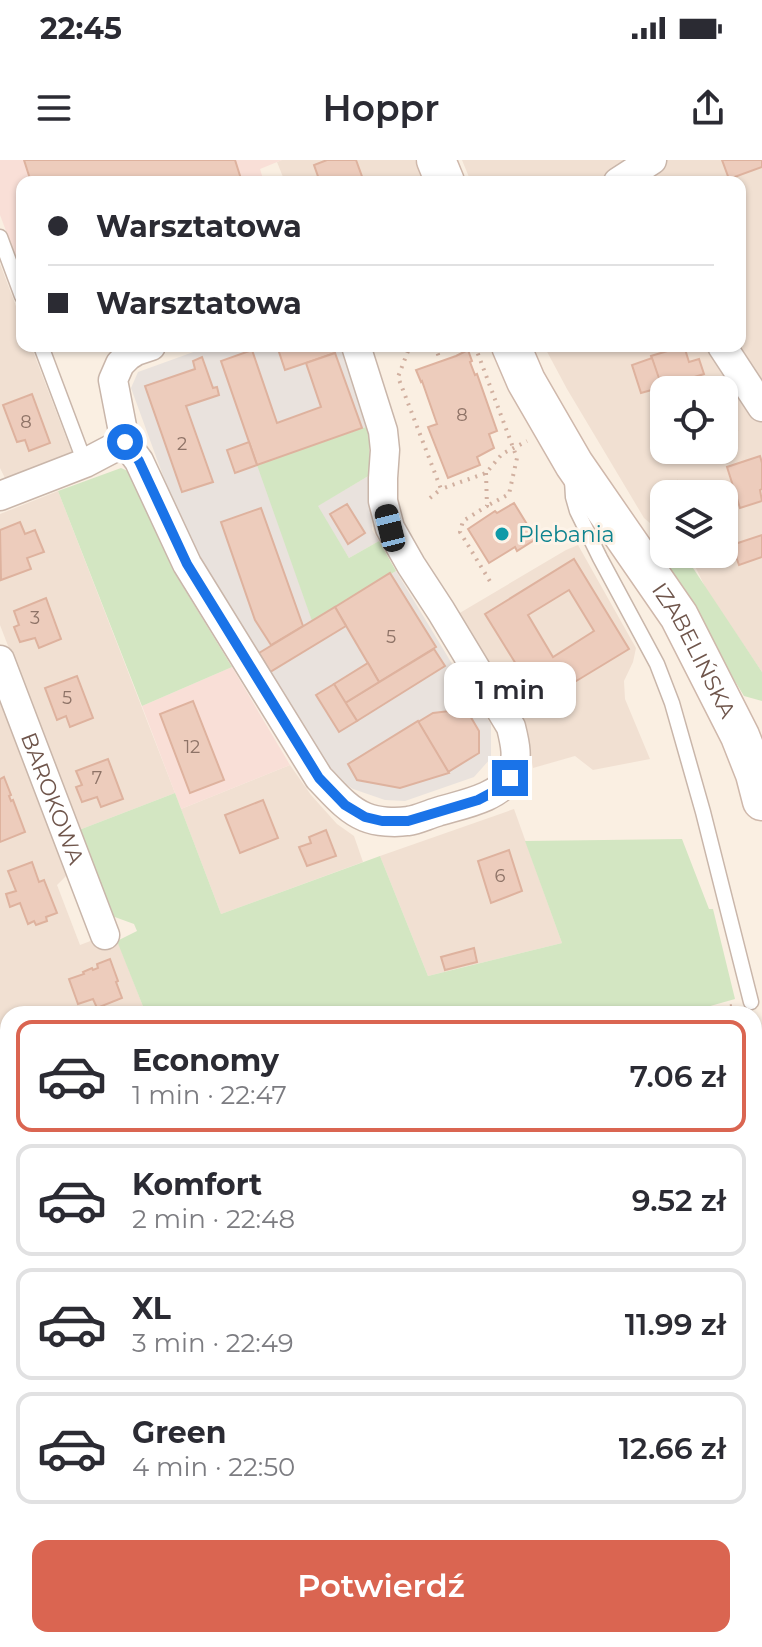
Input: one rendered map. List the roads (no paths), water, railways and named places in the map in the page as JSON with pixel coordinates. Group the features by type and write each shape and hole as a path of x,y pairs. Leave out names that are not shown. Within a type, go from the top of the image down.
{"street":[{"path":"627,176 652,160"},
{"path":"134,352 120,364 113,380 125,442 139,461 187,564 319,778 345,805 365,817 382,821 408,821 478,800 495,791 510,778 516,760 515,744 511,727 390,528 383,501 383,431 358,352"},
{"name":"IZABELIŃSKA","path":"514,352 526,381 574,464 679,616 740,736 762,801"},
{"path":"726,352 762,407"},
{"path":"0,496 85,463 125,442"},
{"name":"BAROKOWA","path":"0,660 105,935"}],"lane":[{"path":"0,237 16,280"},
{"path":"43,352 85,463"},
{"path":"574,464 571,476 577,511 657,664 672,703 751,1002"}],"place":[{"name":"Plebania","path":"502,534"}]}
